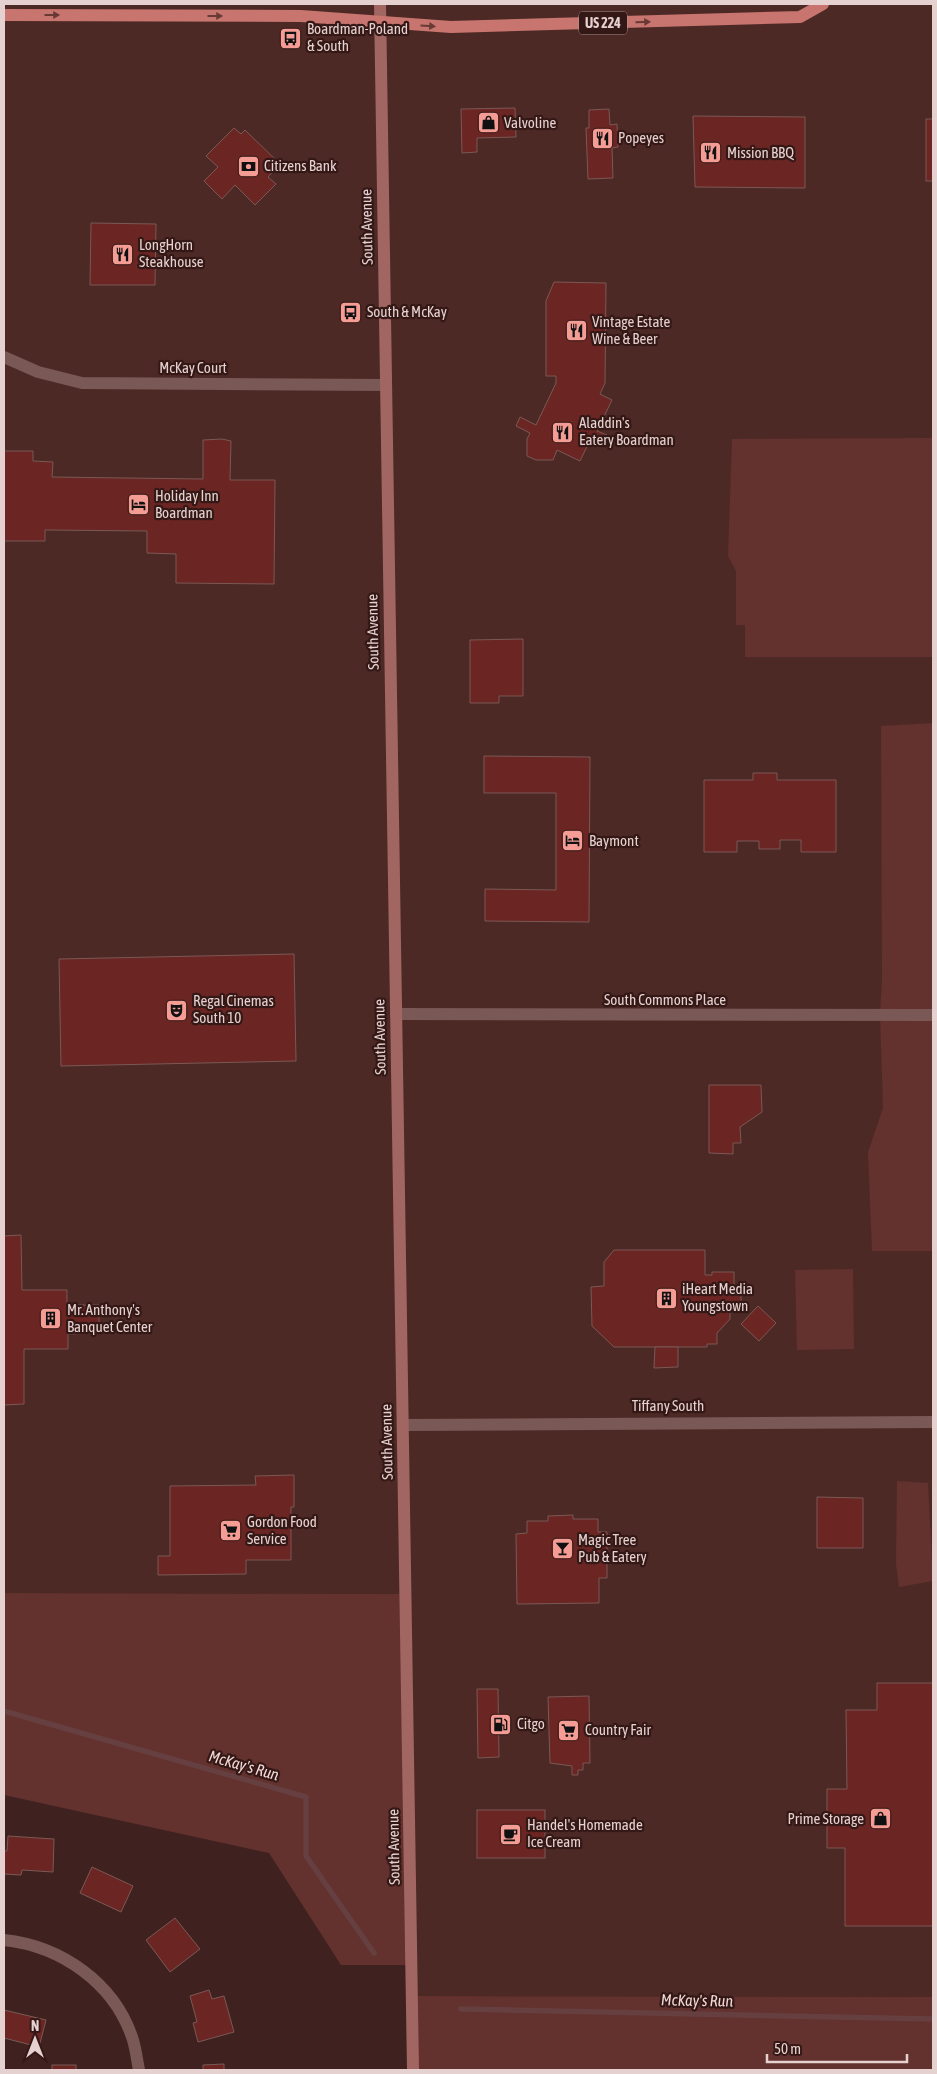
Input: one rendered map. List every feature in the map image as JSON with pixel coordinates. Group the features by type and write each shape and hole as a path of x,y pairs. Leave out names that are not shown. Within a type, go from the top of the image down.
{"main road":[{"name":"South Avenue","path":"380,4 414,2070"},
{"name":"US 224","path":"4,15 301,16 451,27 800,17 823,4"}],"street":[{"name":"McKay Court","path":"4,357 38,372 82,383 386,385"},
{"name":"South Commons Place","path":"396,1014 933,1015"},
{"name":"Tiffany South","path":"403,1425 933,1422"},
{"path":"4,1940 42,1947 69,1960 94,1979 108,1995 125,2022 133,2040 139,2070"}],"shaded area":[{"path":"4,4 933,4 933,1997 412,1996 406,1594 4,1593"},
{"path":"933,438 933,657 745,657 745,625 736,625 736,571 728,556 732,439"},
{"path":"933,723 933,1251 872,1251 868,1152 883,1108 880,1015 882,980 881,726"},
{"path":"853,1269 854,1349 797,1350 795,1270"},
{"path":"897,1481 928,1483 933,1581 899,1587 896,1564"},
{"path":"4,1593 406,1594 412,1965 341,1965 269,1853 4,1795"},
{"path":"412,1996 933,1997 933,2070 413,2070"}],"building":[{"name":"Valvoline","path":"515,108 516,137 477,138 477,152 462,153 461,109"},
{"name":"Popeyes","path":"609,109 610,125 617,124 618,147 612,148 613,178 588,179 586,128 589,128 589,110"},
{"path":"693,116 805,117 805,188 695,187"},
{"path":"926,119 933,119 933,181 926,181"},
{"name":"Citizens Bank","path":"234,128 241,134 245,130 280,164 268,177 276,184 255,205 235,185 222,199 204,181 218,167 206,156"},
{"name":"LongHorn Steakhouse","path":"91,223 156,224 155,285 90,285"},
{"path":"554,282 606,283 605,383 600,394 612,400 597,431 607,435 607,443 591,438 580,461 557,450 553,460 536,460 527,456 527,439 530,433 516,426 520,417 536,425 556,383 556,376 546,376 546,301"},
{"name":"Holiday Inn Boardman","path":"222,439 231,441 230,480 275,480 274,584 176,583 176,554 147,553 147,531 45,530 45,541 4,541 4,451 33,451 33,461 53,462 52,477 203,479 203,440"},
{"path":"523,639 523,696 499,696 499,703 470,703 470,640"},
{"name":"Baymont","path":"484,756 590,757 589,922 485,921 485,889 556,890 556,793 484,793"},
{"path":"753,773 777,773 777,780 836,780 836,852 801,852 801,840 780,840 780,849 759,849 759,841 737,841 737,852 704,852 704,780 753,780"},
{"name":"Regal Cinemas South 10","path":"294,954 296,1061 61,1066 59,959"},
{"path":"709,1085 761,1085 762,1112 740,1127 741,1143 733,1143 733,1154 709,1153"},
{"name":"Mr. Anthony's Banquet Center","path":"21,1235 22,1290 67,1290 67,1305 99,1305 99,1333 68,1334 68,1349 24,1349 24,1404 4,1405 4,1236"},
{"name":"iHeart Media Youngstown","path":"614,1250 705,1250 705,1275 712,1275 712,1272 734,1272 734,1286 741,1286 741,1309 730,1309 730,1319 717,1333 717,1344 707,1344 707,1347 614,1347 592,1326 591,1287 604,1286 604,1262"},
{"path":"758,1306 776,1323 759,1341 741,1324"},
{"path":"655,1347 678,1347 678,1367 654,1368"},
{"name":"Gordon Food Service","path":"294,1475 294,1507 291,1507 291,1560 246,1560 246,1574 158,1575 158,1556 170,1556 170,1486 256,1485 255,1476"},
{"path":"817,1497 863,1498 863,1548 817,1548"},
{"name":"Magic Tree Pub & Eatery","path":"573,1515 573,1519 598,1519 598,1532 607,1532 607,1578 599,1578 599,1603 517,1604 516,1534 527,1533 527,1521 548,1521 548,1516"},
{"name":"Prime Storage","path":"877,1683 933,1683 933,1926 845,1926 845,1848 827,1848 827,1789 847,1789 846,1710 877,1710"},
{"path":"477,1689 498,1689 499,1757 478,1758"},
{"name":"Country Fair","path":"589,1696 590,1763 583,1763 583,1770 578,1770 578,1775 572,1775 572,1766 550,1763 548,1697"},
{"name":"Handel's Homemade Ice Cream","path":"477,1810 545,1810 545,1858 477,1858"},
{"path":"8,1836 54,1839 53,1872 22,1870 21,1875 4,1874 4,1851 7,1851"},
{"path":"92,1867 133,1886 121,1912 80,1893"},
{"path":"175,1918 200,1949 170,1972 146,1940"},
{"path":"209,1990 212,1999 224,1996 234,2032 198,2042 193,2023 197,2022 190,1996"},
{"path":"4,2010 46,2020 39,2047 4,2038"},
{"path":"224,2064 224,2070 203,2070 203,2065"},
{"path":"52,2065 76,2065 76,2070 52,2070"}],"waterway":[{"name":"McKay's Run","path":"4,1711 306,1797 306,1856 374,1953"},
{"name":"McKay's Run","path":"461,2009 933,2019"}],"place":[{"name":"Boardman-Poland & South","path":"291,38"},
{"name":"Valvoline","path":"488,123"},
{"name":"Popeyes","path":"602,138"},
{"name":"Mission BBQ","path":"711,153"},
{"name":"Citizens Bank","path":"248,166"},
{"name":"LongHorn Steakhouse","path":"123,254"},
{"name":"South & McKay","path":"351,312"},
{"name":"Vintage Estate Wine & Beer","path":"576,331"},
{"name":"Aladdin's Eatery Boardman","path":"563,432"},
{"name":"Holiday Inn Boardman","path":"139,505"},
{"name":"Baymont","path":"573,841"},
{"name":"Regal Cinemas South 10","path":"177,1010"},
{"name":"iHeart Media Youngstown","path":"666,1298"},
{"name":"Mr. Anthony's Banquet Center","path":"51,1319"},
{"name":"Gordon Food Service","path":"231,1531"},
{"name":"Magic Tree Pub & Eatery","path":"562,1549"},
{"name":"Citgo","path":"501,1724"},
{"name":"Country Fair","path":"569,1730"},
{"name":"Prime Storage","path":"880,1819"},
{"name":"Handel's Homemade Ice Cream","path":"511,1834"}]}
